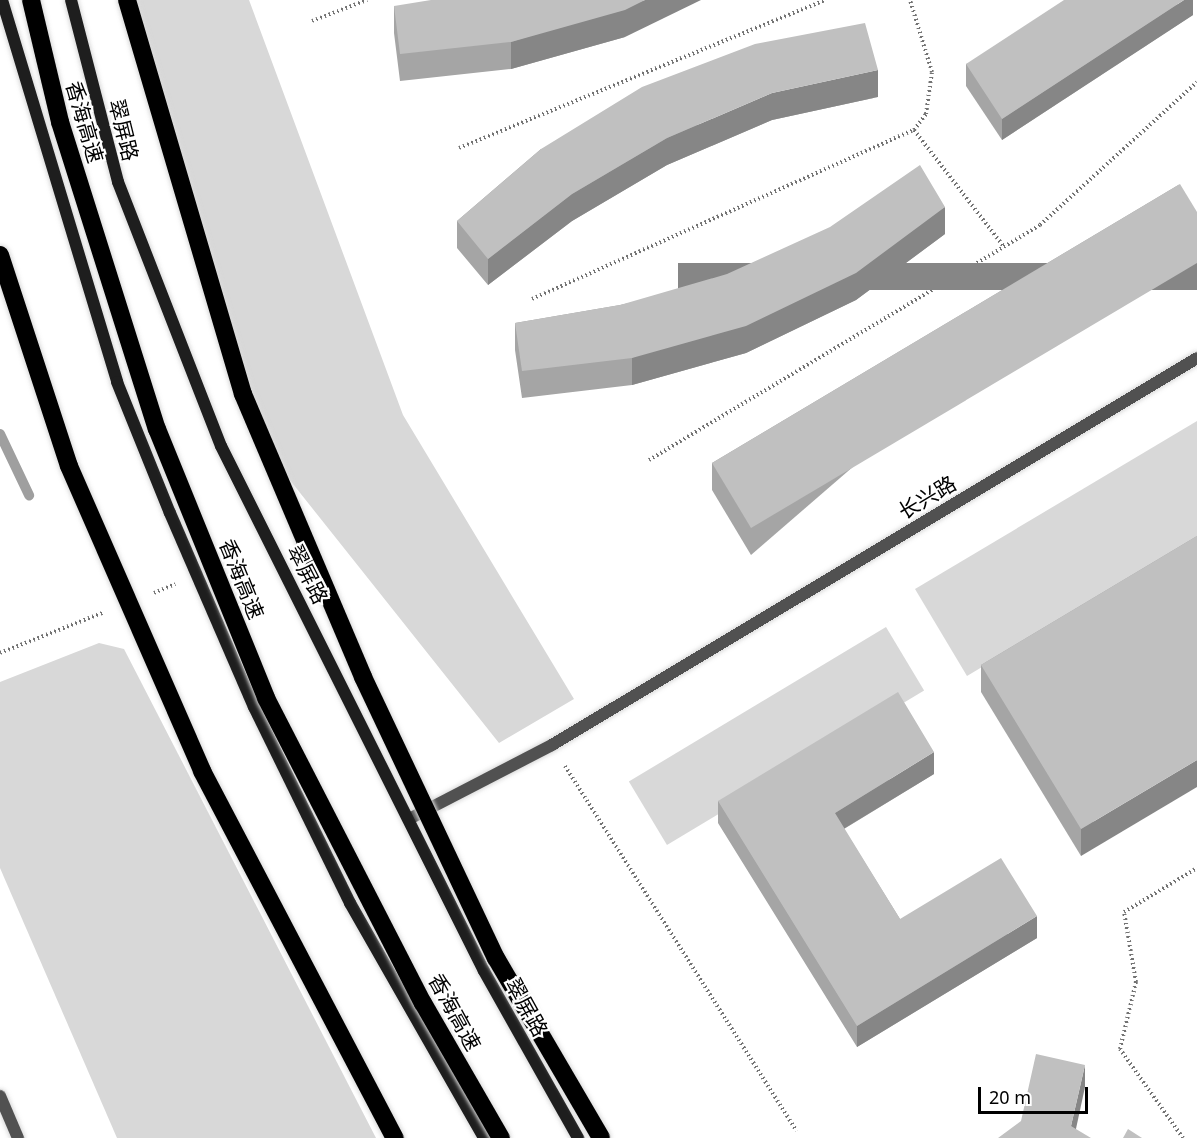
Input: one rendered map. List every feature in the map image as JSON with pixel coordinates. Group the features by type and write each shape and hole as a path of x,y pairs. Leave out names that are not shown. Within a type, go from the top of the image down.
{"highway":[{"name":"香海高速","path":"31,0 60,122 157,429 266,698 423,1003 501,1138"},
{"path":"127,0 243,394 363,677 496,958 601,1138"},
{"path":"0,255 69,466 202,771 395,1138"}],"main road":[{"path":"2,0 117,382 170,513 254,706 350,903 484,1138"},
{"name":"翠屏路","path":"71,0 118,182 221,446 411,818 484,970 578,1138"}],"street":[{"name":"长兴路","path":"411,818 552,745 1197,358"},
{"path":"0,1096 18,1138"}],"path":[{"path":"312,21 367,0"},
{"path":"459,148 826,0"},
{"path":"532,299 914,130 926,114 932,72 910,0"},
{"path":"649,460 1040,225 1197,82"},
{"path":"914,130 1004,247"},
{"path":"0,652 101,613"},
{"path":"552,745 797,1131"},
{"path":"1183,1138 1120,1049 1136,982 1124,912 1197,867"}],"shaded area":[{"path":"123,0 249,0 403,415 574,699 499,743 254,435"},
{"path":"1197,421 1197,539 967,676 915,589"},
{"path":"886,627 924,690 667,845 629,782"},
{"path":"99,643 124,649 376,1138 117,1138 0,868 0,682"}],"building":[{"path":"431,0 645,0 625,10 511,42 400,54 394,6"},
{"path":"1064,0 1184,0 1002,119 966,64"},
{"path":"865,23 878,70 772,93 667,138 572,194 488,259 457,221 541,149 642,87 755,44"},
{"path":"920,165 945,207 856,273 746,326 632,358 522,371 515,323 620,305 727,274 830,227"},
{"path":"1180,184 1197,212 1197,263 751,528 712,463"},
{"path":"1197,536 1197,760 1081,829 981,665"},
{"path":"898,692 934,752 835,813 900,919 1001,858 1037,916 857,1026 718,801"},
{"path":"1036,1054 1085,1065 1071,1126 1091,1138 998,1138 1021,1121"},
{"path":"1128,1129 1142,1138 1123,1138"}],"waterway":[{"path":"0,434 29,495"}]}
